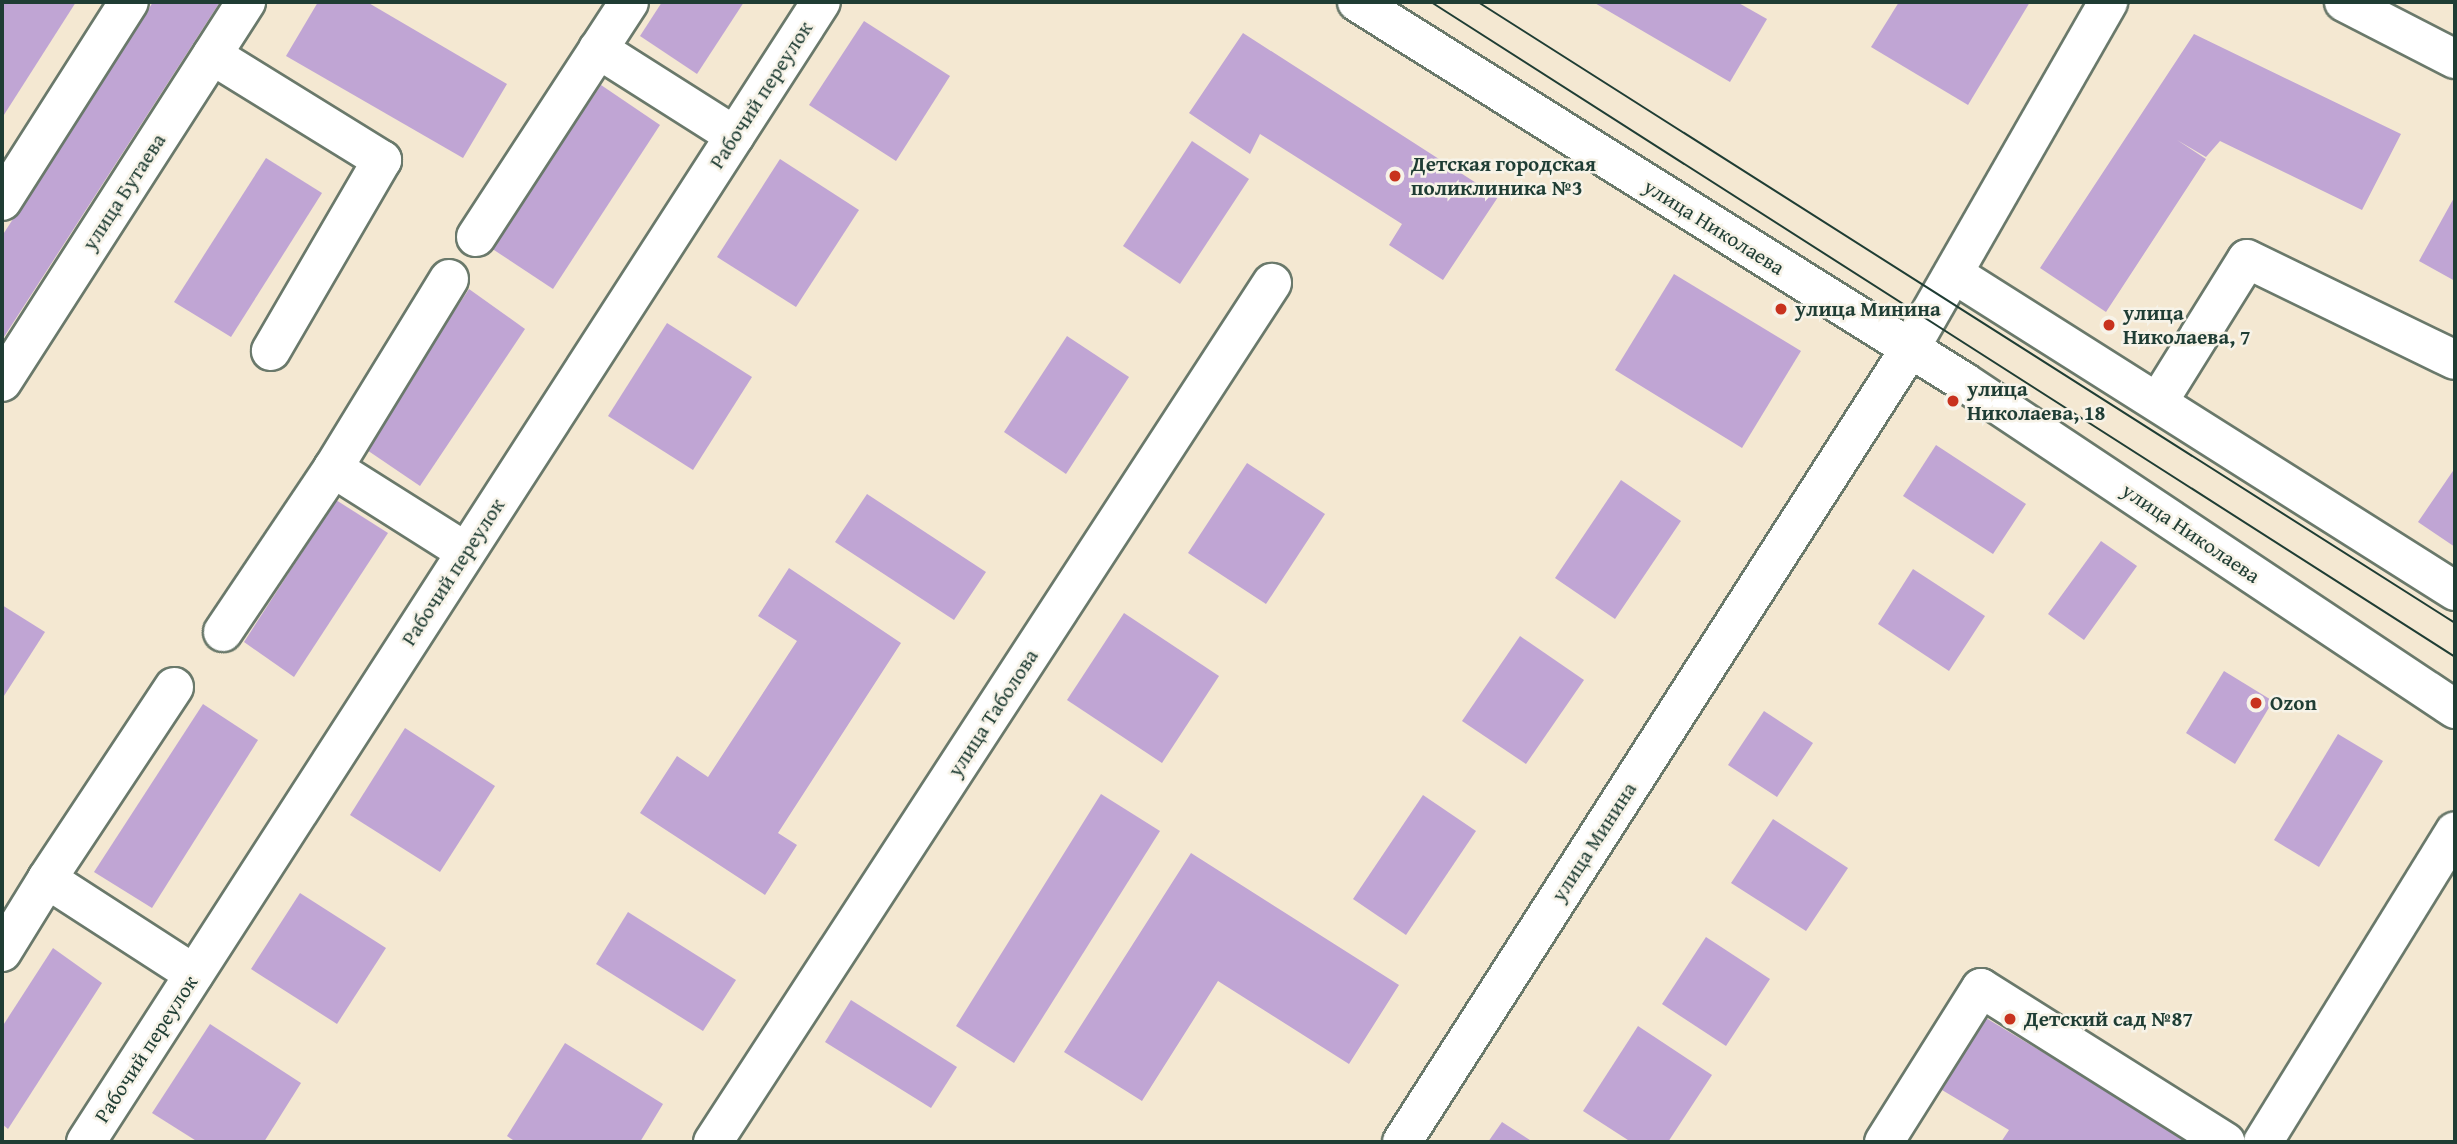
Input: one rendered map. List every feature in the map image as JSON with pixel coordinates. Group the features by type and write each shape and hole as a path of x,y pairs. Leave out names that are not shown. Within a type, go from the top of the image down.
{"street":[{"path":"2,201 130,2"},
{"name":"улица Бутаева","path":"2,382 246,2"},
{"path":"476,237 629,2"},
{"name":"Рабочий переулок","path":"86,1142 821,2"},
{"name":"улица Николаева","path":"1357,2 1964,382 2455,709"},
{"name":"улица Минина","path":"1402,1142 1909,350 2108,2"},
{"path":"2344,2 2455,59"},
{"path":"598,49 735,136"},
{"path":"212,55 382,160 271,351"},
{"path":"2158,402 2247,260 2455,360"},
{"path":"1954,274 2455,591"},
{"path":"223,632 333,468 449,279"},
{"name":"улица Таболова","path":"713,1142 1272,284"},
{"path":"333,468 466,552"},
{"path":"2,952 174,687"},
{"path":"2263,1142 2455,831"},
{"path":"47,879 194,974"},
{"path":"1884,1142 1981,988 2225,1142"}],"building":[{"path":"76,2 2,118 2,4"},
{"path":"153,2 220,2 2,340 2,236"},
{"path":"318,2 367,2 507,84 463,158 286,56"},
{"path":"662,2 744,2 697,74 640,36"},
{"path":"1593,2 1737,2 1767,19 1730,82"},
{"path":"1899,2 2030,2 1968,105 1871,47"},
{"path":"864,21 950,76 896,161 809,105"},
{"name":"Детская городская поликлиника №3","path":"1243,33 1498,197 1443,280 1389,245 1402,224 1260,134 1250,154 1189,113"},
{"path":"2194,34 2401,134 2362,210 2220,141 2206,157 2177,140 2206,159 2106,312 2040,268"},
{"path":"601,85 660,125 553,289 491,248"},
{"path":"1192,141 1249,179 1180,284 1123,246"},
{"path":"266,158 322,193 231,337 174,302"},
{"path":"780,159 859,210 796,307 717,257"},
{"path":"2455,196 2455,281 2419,261"},
{"path":"1674,274 1801,351 1742,448 1615,370"},
{"path":"469,289 525,329 420,486 364,448"},
{"path":"667,323 752,377 693,470 608,416"},
{"path":"1067,336 1129,377 1066,474 1004,432"},
{"path":"1936,445 2026,504 1993,554 1903,496"},
{"path":"1247,463 1325,514 1266,604 1188,553"},
{"path":"2455,468 2455,547 2418,522"},
{"path":"1621,480 1681,521 1615,619 1555,578"},
{"path":"867,494 986,572 954,620 835,542"},
{"path":"336,500 388,533 294,677 244,642"},
{"path":"2101,541 2137,566 2084,640 2048,614"},
{"path":"789,568 901,643 778,833 797,845 765,895 640,813 677,756 708,777 797,641 758,616"},
{"path":"1913,569 1985,616 1949,671 1878,624"},
{"path":"2,605 45,632 2,699"},
{"path":"1124,613 1219,676 1162,763 1067,700"},
{"path":"1520,636 1584,680 1526,764 1462,721"},
{"path":"2224,671 2273,701 2235,764 2186,733"},
{"path":"203,704 258,740 152,908 94,872"},
{"path":"1764,711 1813,743 1777,797 1728,765"},
{"path":"405,728 495,786 440,872 350,815"},
{"path":"2338,734 2383,761 2319,867 2274,840"},
{"path":"1101,794 1160,831 1014,1063 956,1026"},
{"path":"1423,795 1476,831 1406,935 1353,899"},
{"path":"1773,819 1848,868 1806,931 1731,883"},
{"path":"1191,853 1399,985 1349,1064 1218,981 1142,1101 1064,1052"},
{"path":"300,893 386,948 337,1024 251,969"},
{"path":"628,912 736,980 703,1031 596,964"},
{"path":"1706,937 1770,979 1726,1046 1662,1004"},
{"path":"53,948 102,983 8,1129 2,1124 2,1027"},
{"path":"851,1000 957,1067 931,1108 825,1042"},
{"path":"1986,1018 2191,1142 2001,1142 2009,1130 1942,1090"},
{"path":"210,1024 301,1083 264,1142 198,1142 152,1113"},
{"path":"1638,1026 1712,1075 1668,1142 1631,1142 1583,1111"},
{"path":"565,1043 663,1104 640,1142 516,1142 507,1136"},
{"path":"1502,1122 1533,1142 1488,1142"}],"tram line":[{"path":"1431,2 2455,657"},
{"path":"1478,2 2455,623"}],"place":[{"name":"Детская городская поликлиника №3","path":"1395,176"},
{"name":"улица Минина","path":"1781,309"},
{"name":"улица Николаева, 7","path":"2109,325"},
{"name":"улица Николаева, 18","path":"1953,401"},
{"name":"Ozon","path":"2256,703"},
{"name":"Детский сад №87","path":"2010,1019"}]}
